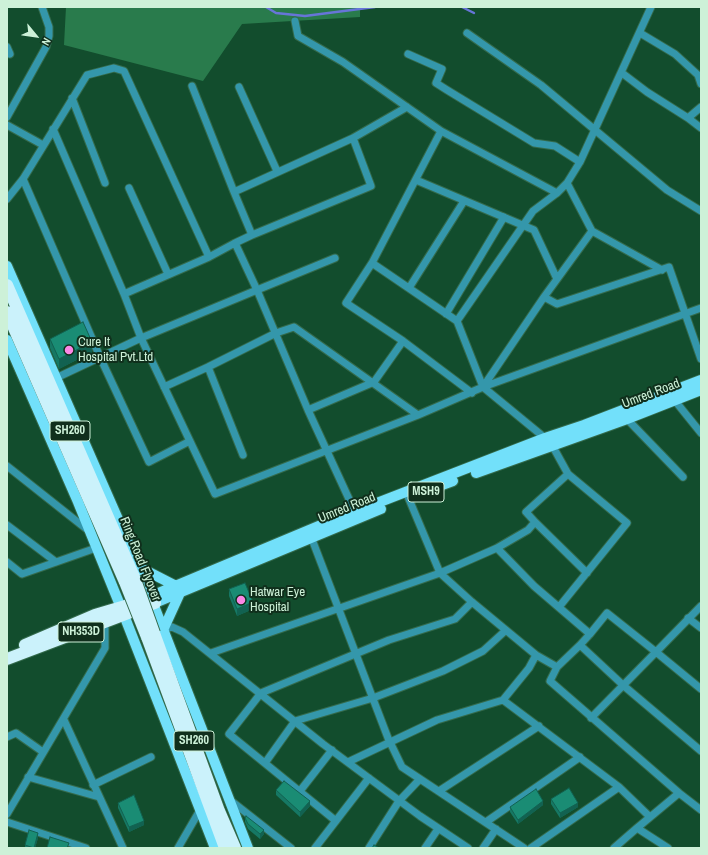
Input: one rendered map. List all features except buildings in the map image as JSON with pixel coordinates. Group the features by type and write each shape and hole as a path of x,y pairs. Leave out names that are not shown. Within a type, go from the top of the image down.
{"highway":[{"name":"Ring Road Flyover","path":"7,285 157,632 219,811 235,848"},
{"name":"Ring Road Flyover","path":"7,312 133,575"},
{"name":"NH353D","path":"7,659 105,624 122,612 153,600"},
{"name":"NH353D","path":"7,652 96,615 122,612"},
{"name":"Ring Road Flyover","path":"157,632 225,848"}],"main road":[{"path":"7,266 56,378 133,575 153,600 157,632 248,848"},
{"path":"7,340 90,531 215,848"},
{"path":"548,442 584,425 672,396 701,380"},
{"name":"Umred Road","path":"153,600 408,495 548,442 627,419 672,396 701,390"},
{"path":"310,535 355,512 408,495"},
{"path":"133,575 178,589 157,632"}],"street":[{"path":"7,116 46,47 49,36 49,27 42,7"},
{"path":"457,321 533,211 557,193 567,183 580,162 651,7"},
{"path":"295,21 298,36 343,62 441,131 557,193"},
{"path":"640,32 675,54 698,75 701,84"},
{"path":"467,33 541,85 667,190 701,211"},
{"path":"7,47 10,54"},
{"path":"408,54 442,69 436,83 447,90 534,143 555,146 580,162"},
{"path":"7,199 23,179 87,75 114,68 124,71 209,257"},
{"path":"622,73 647,92 701,128"},
{"path":"192,86 252,235"},
{"path":"239,86 277,171"},
{"path":"72,98 105,183"},
{"path":"234,192 277,171 353,138 407,107"},
{"path":"688,118 701,108"},
{"path":"7,126 43,145"},
{"path":"53,129 124,294 141,338 215,494 418,415 482,387 701,308"},
{"path":"441,131 372,263 346,303 403,341 472,392"},
{"path":"124,294 209,257 252,235 371,186 353,138"},
{"path":"23,179 100,357 149,462 190,441"},
{"path":"416,180 524,224 534,230 557,279"},
{"path":"567,183 592,231 662,270"},
{"path":"129,188 168,274"},
{"path":"409,288 464,200"},
{"path":"446,314 504,217"},
{"path":"482,387 592,231"},
{"path":"235,243 276,332 308,410 355,512"},
{"path":"56,378 141,338 335,258"},
{"path":"372,263 457,321 482,387 548,442 568,474 627,523 559,607"},
{"path":"544,297 557,304 670,267 701,359"},
{"path":"164,387 208,367 276,332 294,327 320,347 374,382 418,415"},
{"path":"308,410 374,382 403,341"},
{"path":"208,367 243,455"},
{"path":"672,396 701,433"},
{"path":"627,419 683,477"},
{"path":"7,466 90,531"},
{"path":"568,474 526,512 534,522 586,573"},
{"path":"408,495 440,573 505,631 536,655 557,667"},
{"path":"211,653 338,607 440,573 497,548 528,530 534,522"},
{"path":"7,525 56,562"},
{"path":"310,535 389,741 402,767 524,848"},
{"path":"7,562 22,574 96,548"},
{"path":"497,548 534,586 590,634"},
{"path":"336,821 229,734 261,693 389,640 455,619 472,602"},
{"path":"592,718 701,606"},
{"path":"701,689 607,613 580,645 557,667 550,681 679,793 701,810"},
{"path":"688,618 701,628"},
{"path":"7,814 43,752 64,720 105,648 105,624"},
{"path":"132,636 177,628 399,801 468,848"},
{"path":"265,763 295,721 373,698 443,671 483,651 505,631"},
{"path":"580,645 624,686 701,751"},
{"path":"348,762 389,741 437,720 503,700 529,668 536,655"},
{"path":"503,700 619,787 650,817"},
{"path":"64,720 98,797 123,848"},
{"path":"439,791 539,726"},
{"path":"7,737 16,733 43,752"},
{"path":"300,791 332,750"},
{"path":"93,785 151,757"},
{"path":"486,822 580,757"},
{"path":"28,777 98,797"},
{"path":"315,848 369,778"},
{"path":"369,848 399,801 420,779"},
{"path":"532,848 619,787"},
{"path":"614,848 679,793"},
{"path":"229,800 291,848"},
{"path":"178,848 200,810"},
{"path":"7,822 86,848"},
{"path":"637,828 667,848"},
{"path":"425,848 438,829"},
{"path":"483,848 496,829"}],"green space":[{"path":"66,7 360,7 360,17 242,24 203,81 64,45"}],"waterway":[{"path":"266,7 276,13 305,16 375,7"},
{"path":"462,7 474,13"}],"place":[{"name":"Cure It Hospital Pvt.Ltd","path":"69,350"},
{"name":"Hatwar Eye Hospital","path":"241,600"}]}
